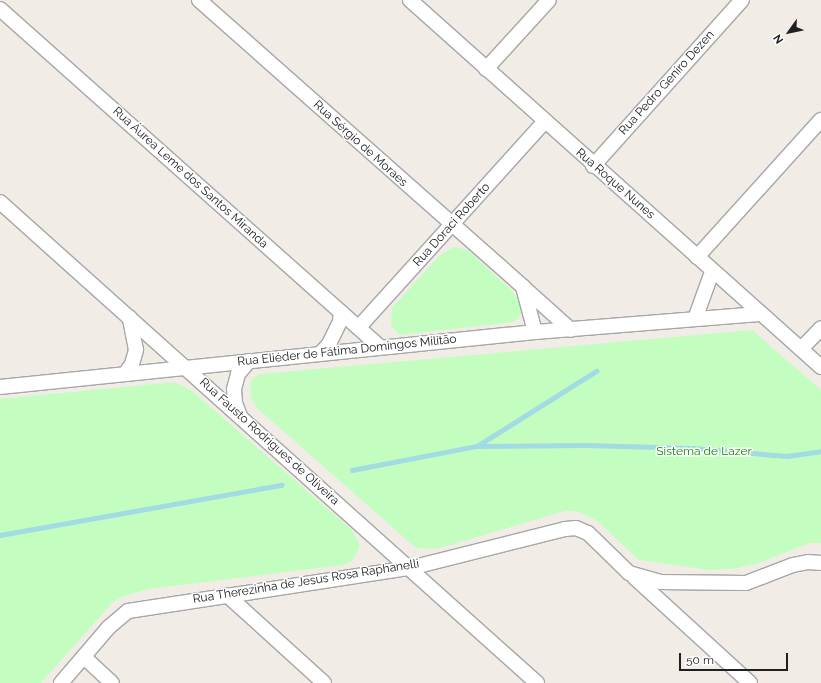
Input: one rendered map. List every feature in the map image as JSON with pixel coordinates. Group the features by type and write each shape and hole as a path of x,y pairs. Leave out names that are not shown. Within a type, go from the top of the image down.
{"street":[{"name":"Rua Sérgio de Moraes","path":"199,0 452,226 572,330"},
{"name":"Rua Roque Nunes","path":"410,0 593,166 697,257 759,314 802,349 821,367"},
{"path":"486,69 549,0"},
{"name":"Rua Pedro Geniro Dezen","path":"593,166 742,0"},
{"name":"Rua Áurea Leme dos Santos Miranda","path":"0,9 380,347"},
{"path":"697,257 821,120"},
{"name":"Rua Doraci Roberto","path":"359,327 452,226 544,122"},
{"name":"Rua Fausto Rodrigues de Oliveira","path":"0,202 537,683"},
{"path":"694,319 712,272"},
{"path":"522,287 535,332"},
{"path":"321,353 337,327 341,312"},
{"name":"Rua Eliéder de Fátima Domingos Militão","path":"0,386 535,332 759,314"},
{"path":"125,374 132,364 136,350 130,318"},
{"path":"802,349 821,328"},
{"path":"240,417 235,403 234,389 238,374 248,361"},
{"name":"Rua Therezinha de Jesus Rosa Raphanelli","path":"61,683 109,627 128,611 410,568 565,529 576,528 588,533 629,573 645,580 671,584 731,584 762,579 808,562 821,563"},
{"path":"629,573 750,683"},
{"path":"227,595 324,683"},
{"path":"84,657 112,683"}],"green space":[{"path":"454,247 468,250 513,292 521,304 522,313 513,322 400,335 391,325 392,308 440,255"},
{"name":"Sistema de Lazer","path":"752,330 821,390 821,543 810,543 756,564 737,568 709,570 639,560 596,520 576,511 565,511 436,549 416,548 256,407 251,397 250,385 253,378 260,374"},
{"path":"174,382 191,390 352,530 360,546 357,553 352,561 343,565 148,589 122,597 113,602 41,683 0,683 0,399"}],"waterway":[{"path":"477,446 596,371"},
{"path":"352,470 477,446 586,445 693,448 787,456 821,451"},
{"path":"0,535 282,485"}]}
